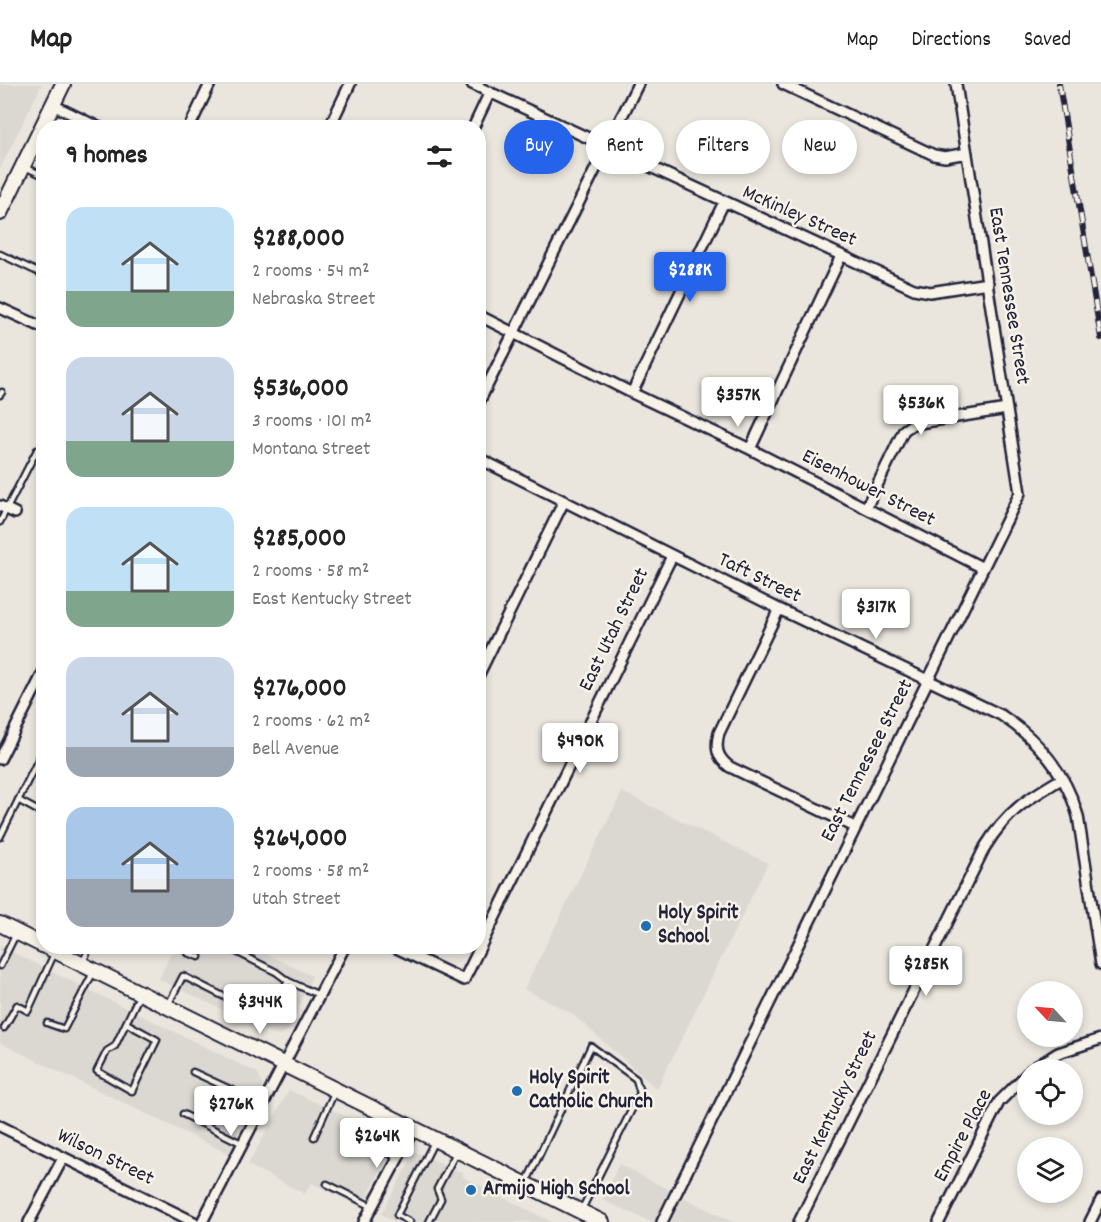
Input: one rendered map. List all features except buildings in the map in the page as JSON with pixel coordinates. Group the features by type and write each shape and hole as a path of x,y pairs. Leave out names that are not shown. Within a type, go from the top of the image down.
{"main road":[{"path":"46,120 63,84"},
{"path":"0,213 36,140"},
{"path":"0,924 36,942"},
{"path":"60,954 602,1222"}],"street":[{"path":"193,120 210,84"},
{"path":"332,120 350,84"},
{"name":"McKinley Street","path":"472,84 586,137"},
{"path":"620,120 638,84"},
{"path":"783,84 934,155 945,157 967,153"},
{"name":"East Tennessee Street","path":"662,1222 1020,493 956,84"},
{"path":"477,120 490,92"},
{"path":"53,105 84,120"},
{"path":"486,388 594,174"},
{"name":"McKinley Street","path":"664,174 922,292 988,284"},
{"path":"632,393 724,202"},
{"path":"750,449 841,256"},
{"path":"0,308 36,324"},
{"name":"Eisenhower Street","path":"486,319 632,393 750,449 983,568"},
{"path":"866,508 904,430 913,424 1007,409"},
{"name":"Taft Street","path":"486,462 779,609 929,680 1018,727 1037,744 1063,778 1072,796 1078,816 1101,964"},
{"path":"486,660 564,501"},
{"name":"East Utah Street","path":"486,935 672,556"},
{"path":"779,609 719,733 716,744 718,753 722,761 730,767 855,827"},
{"path":"0,759 36,687"},
{"name":"East Kentucky Street","path":"800,1222 985,847 997,828 1017,806 1063,778"},
{"path":"202,1222 341,954"},
{"name":"East Utah Street","path":"409,954 464,980 477,954"},
{"path":"1048,1059 1058,1053 1101,1039"},
{"name":"Empire Place","path":"939,1222 999,1102 1017,1084"},
{"name":"Wilson Street","path":"0,1126 194,1222"},
{"path":"364,1222 414,1128"},
{"path":"29,1222 63,1158"},
{"path":"1090,1222 1101,1200"}],"lane":[{"path":"23,166 36,172"},
{"path":"0,254 36,271"},
{"path":"0,522 36,452"},
{"path":"0,837 36,764"},
{"path":"18,800 36,810"},
{"path":"0,966 16,933"},
{"path":"4,1028 17,1005 28,1011 46,954"},
{"path":"81,964 86,954"},
{"path":"192,954 199,957"},
{"path":"241,954 276,972 288,981 321,996"},
{"path":"47,1023 64,1029 94,971"},
{"path":"167,1007 183,976 268,1019 288,981"},
{"path":"271,990 281,995"},
{"path":"126,1023 157,1040 132,1091 97,1071 107,1051 115,1046 140,993"},
{"path":"526,1184 591,1046 636,1080 640,1093 581,1211"},
{"path":"193,1072 264,1105"},
{"path":"314,1137 336,1090"},
{"path":"183,1114 243,1144"},
{"path":"344,1130 398,1158"},
{"path":"410,1222 397,1215 436,1139"},
{"path":"429,1222 441,1199 437,1189 457,1150"},
{"path":"327,1184 372,1206"}],"shaded area":[{"path":"0,84 42,84 0,169"},
{"name":"Holy Spirit School","path":"622,792 768,863 657,1089 571,1013 524,989"},
{"path":"0,946 258,1073 263,1086 229,1154 0,1043"},
{"path":"170,954 266,954 312,976 289,1030 279,1036 159,979"},
{"path":"289,1090 392,1138 396,1144 361,1207 311,1183 305,1194 248,1165"},
{"path":"415,1152 464,1173 463,1177 552,1222 395,1222 381,1214"},
{"path":"619,1164 733,1222 651,1222 602,1200"}],"railway":[{"path":"1059,84 1101,338"}],"place":[{"name":"Holy Spirit School","path":"646,926"},
{"name":"Holy Spirit Catholic Church","path":"517,1091"},
{"name":"Armijo High School","path":"471,1190"}]}
